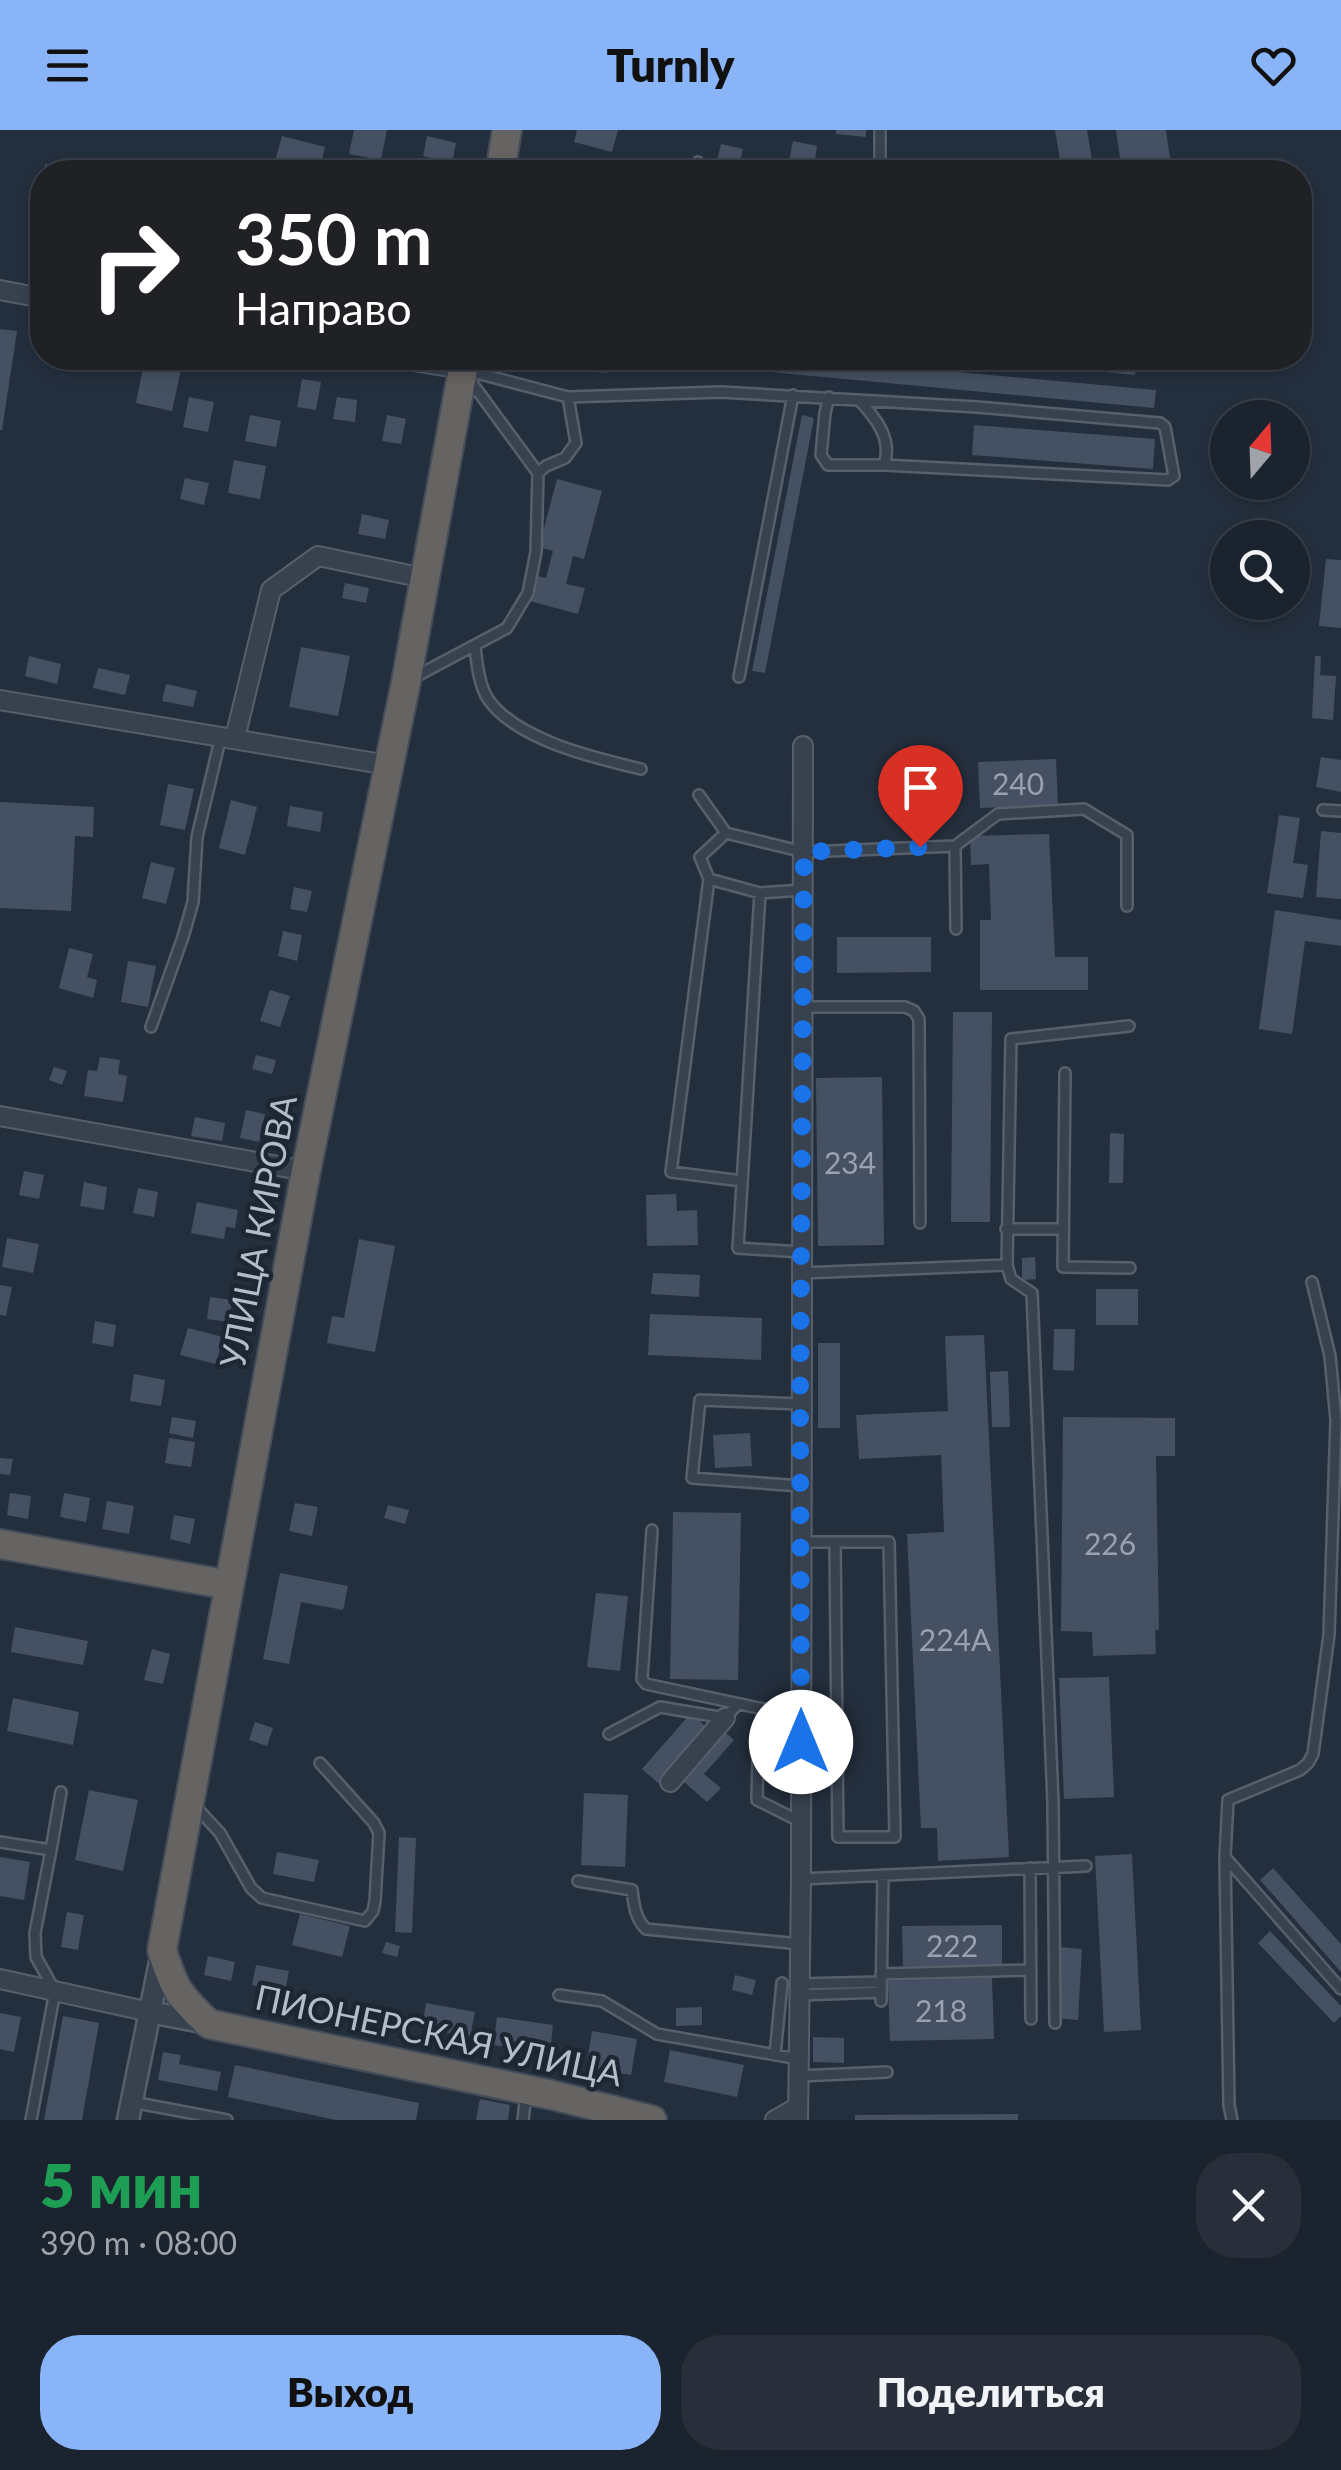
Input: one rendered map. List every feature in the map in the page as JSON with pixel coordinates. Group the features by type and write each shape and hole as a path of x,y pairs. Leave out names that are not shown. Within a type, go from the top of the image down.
{"highway":[{"path":"502,160 507,130"},
{"name":"УЛИЦА КИРОВА","path":"162,1950 306,1170 406,682 462,370"},
{"path":"0,1544 229,1584"},
{"name":"ПИОНЕРСКАЯ УЛИЦА","path":"162,1950 172,1982 184,2000 210,2024 646,2119"}],"street":[{"path":"0,290 30,296"},
{"path":"228,737 271,590 318,556 424,578"},
{"path":"0,700 388,765"},
{"path":"775,2120 798,2114 799,2067 794,1987 800,1944 801,1879 803,746"},
{"path":"0,1116 306,1170"},
{"path":"670,1782 731,1711"},
{"name":"УЛИЦА КИРОВА","path":"130,2111 162,1950"},
{"name":"ПИОНЕРСКАЯ УЛИЦА","path":"0,1979 210,2024"}],"lane":[{"path":"880,130 880,160"},
{"path":"406,682 507,628 528,593 536,552 538,473 468,370"},
{"path":"485,370 568,397 720,392 830,398 860,400 1160,422 1165,427 1174,476 1168,480 828,465 820,455 830,398"},
{"path":"739,677 793,396"},
{"path":"538,473 564,458 576,442 568,397"},
{"path":"860,400 882,430 888,454 884,465"},
{"path":"475,647 488,699 517,727 584,755 640,770"},
{"path":"151,1028 193,902 197,838 228,737"},
{"path":"700,795 726,833 804,852 955,846 998,814 1084,809 1128,836 1127,906"},
{"path":"1323,810 1341,811"},
{"path":"726,833 700,857 709,880 671,1172 742,1181"},
{"path":"955,846 956,929"},
{"path":"709,880 760,894 804,890"},
{"path":"760,894 738,1248 801,1252"},
{"path":"802,1008 905,1008 914,1011 919,1019 920,1223"},
{"path":"1055,2022 1054,1866 1032,1294 1011,1279 1007,1265 1011,1039 1129,1026"},
{"path":"1065,1073 1063,1267 1130,1268"},
{"path":"1006,1229 1063,1230"},
{"path":"801,1273 1007,1265"},
{"path":"1232,2120 1228,1800 1308,1763 1313,1754 1330,1635 1336,1420 1330,1356 1312,1282"},
{"path":"800,1404 700,1400 692,1478 801,1486"},
{"path":"652,1530 642,1679 652,1687 731,1711"},
{"path":"800,1542 889,1542 896,1837 838,1838 835,1543"},
{"path":"608,1734 660,1706 801,1717"},
{"path":"801,1742 837,1744"},
{"path":"758,1756 758,1800 801,1822"},
{"path":"190,1800 220,1833 251,1888 262,1898 365,1920 376,1902 378,1834 374,1822 320,1763"},
{"path":"31,2120 55,1991 36,1957 35,1934 61,1792"},
{"path":"0,1842 51,1850"},
{"path":"1226,1856 1341,1989"},
{"path":"801,1879 1086,1866"},
{"path":"1030,1868 1030,2020"},
{"path":"881,1987 883,1874"},
{"path":"578,1881 632,1890 634,1909 646,1930 800,1944"},
{"path":"776,2055 794,1987 881,1987 1030,1970"},
{"path":"560,1995 602,2001 658,2034 776,2055 799,2067 888,2072"},
{"path":"523,2120 526,2090"},
{"path":"130,2111 227,2120"}],"building":[{"path":"354,130 387,130 381,160 349,154"},
{"path":"577,130 618,130 612,152 574,142"},
{"path":"836,130 866,130 866,137 836,134"},
{"path":"1055,130 1087,130 1092,160 1060,160"},
{"path":"1116,130 1166,130 1170,160 1120,160"},
{"path":"282,136 325,147 322,160 275,160"},
{"path":"427,136 456,143 453,160 423,156"},
{"path":"793,141 817,146 815,160 789,160"},
{"path":"721,144 743,149 740,160 717,160"},
{"path":"0,329 17,331 2,430 0,430"},
{"path":"143,370 181,370 172,411 136,403"},
{"path":"560,370 608,370 608,373"},
{"path":"749,370 935,370 1156,390 1154,408"},
{"path":"1086,370 1136,370 1135,375"},
{"path":"302,379 321,382 316,410 297,407"},
{"path":"189,397 214,402 208,432 183,427"},
{"path":"337,397 357,400 355,422 333,419"},
{"path":"250,415 281,421 276,447 245,441"},
{"path":"387,415 406,419 401,444 382,441"},
{"path":"802,415 814,418 765,673 752,671"},
{"path":"974,425 1155,439 1153,469 972,455"},
{"path":"234,460 266,466 260,499 228,493"},
{"path":"185,478 209,483 204,505 180,499"},
{"path":"557,479 602,491 584,559 573,556 566,584 585,588 578,614 522,599 528,574 546,578 553,551 539,547"},
{"path":"362,514 389,520 385,539 358,534"},
{"path":"1326,559 1341,560 1341,628 1319,626"},
{"path":"345,583 369,588 366,603 342,598"},
{"path":"301,647 350,656 338,716 289,707"},
{"path":"29,656 61,664 57,684 25,676"},
{"path":"1315,656 1321,656 1320,675 1336,676 1333,720 1312,718"},
{"path":"98,668 130,675 125,695 93,688"},
{"path":"166,684 197,691 193,707 162,701"},
{"path":"1321,757 1341,760 1341,792 1316,787"},
{"path":"1056,759 1058,805 980,808 978,762"},
{"path":"168,784 194,789 185,830 160,825"},
{"path":"231,800 257,807 245,855 219,848"},
{"path":"0,802 94,807 93,837 75,836 71,911 0,908"},
{"path":"290,806 323,812 320,832 287,826"},
{"path":"1279,815 1300,818 1293,863 1308,865 1303,898 1267,893"},
{"path":"1321,831 1341,833 1341,899 1316,897"},
{"path":"1049,834 1055,957 1088,957 1088,990 980,990 980,920 991,920 989,864 971,865 970,836"},
{"path":"151,862 175,868 166,904 142,898"},
{"path":"294,887 312,891 307,912 290,909"},
{"path":"1275,910 1341,920 1341,946 1305,941 1292,1034 1259,1029"},
{"path":"283,931 302,935 297,961 278,956"},
{"path":"837,937 931,937 931,972 837,973"},
{"path":"69,948 93,954 87,977 97,980 93,998 59,988"},
{"path":"128,961 156,966 148,1007 121,1002"},
{"path":"270,990 290,996 280,1027 260,1021"},
{"path":"953,1012 992,1012 990,1222 951,1222"},
{"path":"256,1055 276,1060 272,1074 252,1069"},
{"path":"100,1057 120,1060 118,1074 127,1076 123,1102 84,1096 88,1070 97,1071"},
{"path":"54,1067 67,1071 62,1085 49,1080"},
{"path":"882,1077 884,1245 818,1246 816,1078"},
{"path":"246,1110 265,1114 259,1142 240,1138"},
{"path":"195,1117 225,1123 222,1141 191,1136"},
{"path":"1110,1133 1124,1134 1123,1183 1109,1183"},
{"path":"24,1171 44,1175 39,1199 19,1195"},
{"path":"84,1182 107,1187 104,1210 80,1206"},
{"path":"138,1188 158,1192 154,1217 133,1213"},
{"path":"676,1194 677,1211 697,1210 698,1245 647,1246 646,1195"},
{"path":"197,1202 238,1210 235,1228 226,1227 224,1239 191,1233"},
{"path":"7,1238 39,1244 33,1273 2,1267"},
{"path":"359,1239 395,1246 375,1352 327,1343 332,1316 344,1318"},
{"path":"1035,1257 1036,1279 1022,1280 1022,1258"},
{"path":"653,1273 700,1275 699,1297 651,1294"},
{"path":"0,1285 12,1287 6,1316 0,1315"},
{"path":"1096,1289 1138,1289 1138,1325 1096,1325"},
{"path":"210,1297 232,1300 229,1322 207,1319"},
{"path":"650,1314 762,1318 761,1360 648,1355"},
{"path":"95,1321 116,1325 113,1347 92,1343"},
{"path":"188,1328 223,1337 216,1364 180,1355"},
{"path":"1054,1329 1075,1329 1074,1371 1053,1370"},
{"path":"984,1335 1009,1857 938,1861 937,1828 921,1828 907,1534 944,1532 941,1455 859,1459 856,1415 948,1411 945,1336"},
{"path":"818,1343 840,1343 840,1428 818,1428"},
{"path":"1008,1371 1010,1427 992,1427 990,1372"},
{"path":"134,1374 165,1380 161,1406 130,1401"},
{"path":"172,1417 196,1421 193,1438 169,1433"},
{"path":"1063,1417 1175,1418 1175,1456 1156,1456 1156,1654 1093,1656 1092,1632 1061,1631"},
{"path":"750,1433 752,1466 715,1468 713,1435"},
{"path":"169,1438 195,1442 191,1467 165,1463"},
{"path":"0,1458 13,1459 10,1475 0,1474"},
{"path":"10,1493 31,1496 28,1519 7,1515"},
{"path":"64,1493 90,1498 86,1522 60,1517"},
{"path":"107,1501 134,1506 129,1534 102,1529"},
{"path":"295,1503 318,1507 312,1536 289,1531"},
{"path":"388,1505 409,1510 405,1524 384,1518"},
{"path":"673,1512 741,1513 738,1680 670,1679"},
{"path":"174,1515 195,1519 190,1544 170,1539"},
{"path":"280,1573 348,1586 343,1610 301,1602 289,1664 263,1659"},
{"path":"596,1593 628,1596 620,1671 587,1667"},
{"path":"15,1627 88,1641 83,1665 11,1652"},
{"path":"152,1649 170,1654 163,1684 144,1680"},
{"path":"1109,1677 1114,1797 1064,1799 1059,1678"},
{"path":"13,1698 79,1712 73,1745 7,1731"},
{"path":"691,1713 707,1728 658,1783 642,1769"},
{"path":"255,1722 273,1728 267,1746 249,1740"},
{"path":"726,1733 734,1740 704,1774 721,1788 707,1802 684,1782"},
{"path":"89,1790 138,1800 123,1871 75,1860"},
{"path":"584,1793 628,1795 625,1867 581,1865"},
{"path":"399,1837 416,1838 412,1933 395,1932"},
{"path":"277,1852 319,1860 314,1882 273,1874"},
{"path":"1132,1854 1141,2030 1104,2032 1095,1856"},
{"path":"0,1857 30,1862 24,1900 0,1896"},
{"path":"1273,1868 1341,1944 1341,1972 1260,1880"},
{"path":"67,1912 84,1915 78,1950 61,1947"},
{"path":"300,1914 350,1926 342,1957 292,1945"},
{"path":"1002,1925 1002,1965 903,1966 902,1926"},
{"path":"1270,1931 1341,2006 1341,2016 1334,2023 1258,1943"},
{"path":"386,1942 400,1946 397,1957 382,1953"},
{"path":"1060,1947 1082,1949 1078,2020 1055,2018"},
{"path":"208,1956 235,1962 231,1981 204,1975"},
{"path":"256,1965 289,1971 285,1992 252,1985"},
{"path":"735,1975 756,1980 752,1995 732,1990"},
{"path":"992,1978 994,2039 890,2041 888,1981"},
{"path":"426,2003 475,2012 470,2037 422,2028"},
{"path":"702,2007 702,2025 676,2026 676,2008"},
{"path":"0,2013 21,2017 14,2052 0,2049"},
{"path":"63,2016 99,2023 82,2120 44,2120"},
{"path":"497,2017 553,2025 550,2053 493,2045"},
{"path":"592,2031 637,2039 631,2075 586,2067"},
{"path":"813,2037 844,2038 844,2063 813,2062"},
{"path":"670,2050 744,2065 737,2097 664,2082"},
{"path":"163,2052 181,2055 179,2064 221,2072 217,2091 158,2080"},
{"path":"235,2065 419,2103 416,2120 336,2120 228,2097"},
{"path":"480,2099 510,2105 508,2120 476,2120"},
{"path":"1018,2114 1018,2120 855,2120 855,2115"}],"route":[{"path":"801,1742 804,852 920,847"}]}
